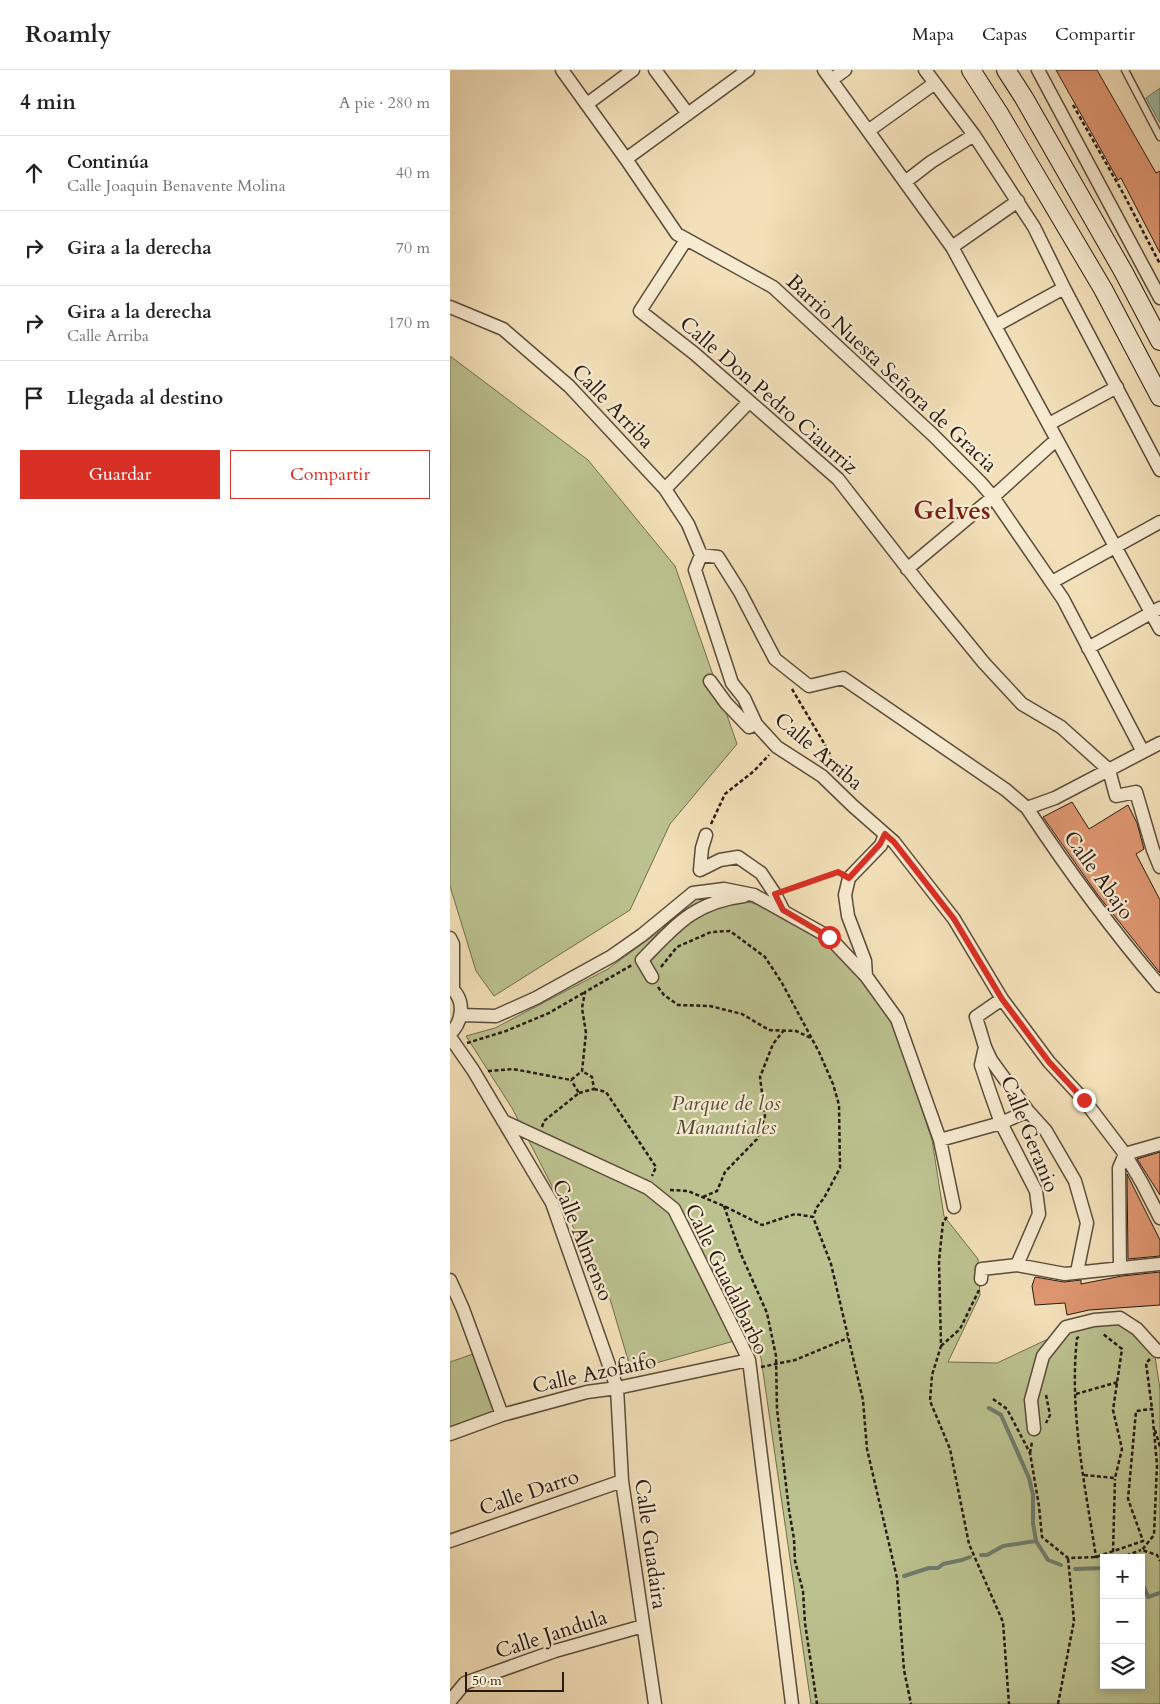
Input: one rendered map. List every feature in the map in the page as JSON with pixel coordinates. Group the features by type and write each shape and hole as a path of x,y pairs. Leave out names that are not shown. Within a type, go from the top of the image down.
{"main road":[{"path":"971,70 1000,115 1103,289 1160,397"},
{"path":"1006,70 1123,271 1160,341"}],"street":[{"name":"Barrio Nuesta Señora de Gracia","path":"562,70 677,234 773,287 934,435 993,497 1052,582 1143,752"},
{"path":"587,104 634,70"},
{"path":"655,70 688,114"},
{"path":"845,70 827,75 952,247 1056,440 1116,546 1156,610 1160,629"},
{"path":"925,70 974,135 1034,227 1160,470"},
{"path":"1038,70 1160,298"},
{"path":"626,159 688,114 739,73"},
{"path":"868,131 935,84"},
{"path":"905,182 931,162 974,135"},
{"path":"952,247 1018,201"},
{"name":"Calle Don Pedro Ciaurriz","path":"686,240 640,311 695,354 838,479 984,663 1022,704 1061,726 1109,770"},
{"path":"995,326 1064,288"},
{"name":"Calle Arriba","path":"450,307 503,329 569,386 665,489 688,524 701,555 695,570 732,683 744,698 756,724 777,746 822,776 894,842 954,919 1002,999 1049,1062 1084,1100 1125,1154 1156,1201 1160,1218"},
{"path":"1049,424 1117,387"},
{"path":"665,489 750,402"},
{"path":"907,568 993,497 1056,440"},
{"path":"1052,582 1160,522"},
{"path":"701,555 718,557 740,592 775,659 785,667"},
{"path":"1088,648 1156,610"},
{"name":"Calle Abajo","path":"785,667 809,686 843,678 1006,790 1027,808 1060,858 1115,932 1160,986"},
{"path":"710,682 726,703 749,727 756,724"},
{"path":"1027,808 1055,798 1160,743"},
{"path":"1109,770 1116,796 1136,792 1160,867"},
{"path":"706,834 702,848 700,870 720,860 738,857 761,873 783,910"},
{"path":"866,976 865,961 848,916 845,895 849,878 880,844 885,834"},
{"path":"460,1015 496,1016 536,998 612,956 642,935 693,893 724,890 754,895 829,937 866,976 897,1019 940,1140 954,1208"},
{"path":"652,977 642,960 685,918 716,902 733,897 754,895"},
{"path":"450,938 453,944 451,988 459,998 461,1008 452,1039"},
{"name":"Calle Geranio","path":"1002,999 976,1016 985,1047 981,1064 1002,1123 1036,1191 1039,1214 1017,1265"},
{"name":"Calle Almenso","path":"452,1039 474,1072 552,1203 617,1388"},
{"path":"985,1047 991,1060 1028,1111 1046,1131 1076,1181 1086,1223 1077,1272"},
{"path":"940,1140 1002,1123 1028,1111"},
{"name":"Calle Guadalbarbo","path":"503,1121 648,1188 674,1209 749,1365 792,1704"},
{"path":"1120,1268 1119,1168 1125,1154 1160,1144"},
{"path":"981,1274 1017,1265 1065,1274 1160,1264"},
{"path":"450,1280 502,1415"},
{"path":"1034,1429 1031,1400 1043,1356 1066,1327 1094,1320 1120,1318 1137,1329 1159,1351"},
{"name":"Calle Azofaifo","path":"450,1434 502,1415 587,1392 749,1365"},
{"name":"Calle Guadaira","path":"617,1388 622,1481 655,1704"},
{"name":"Calle Darro","path":"450,1541 622,1481"},
{"name":"Calle Jandula","path":"450,1701 465,1683 555,1652 643,1626"}],"lane":[{"path":"1125,70 1160,136"}],"path":[{"path":"1072,103 1160,264"},
{"path":"785,667 792,690 828,750 841,780 836,788"},
{"path":"706,834 725,794 754,771 777,746"},
{"path":"775,894 838,872 849,878"},
{"path":"811,1038 796,1031 769,1030 742,1014 710,1006 678,1006 664,995 652,977 676,947 711,932 730,931 765,957 782,983 811,1038 833,1084 839,1105 840,1168 824,1198 816,1207 813,1217 831,1264 863,1400 867,1449 897,1578 904,1670 911,1704"},
{"path":"452,1039 506,1032 549,1013 642,960"},
{"path":"572,1080 582,1071 586,1033 582,1008 585,992"},
{"path":"702,1197 717,1191 725,1172 756,1139 765,1116 760,1077 773,1044 784,1030"},
{"path":"474,1072 512,1069 572,1080"},
{"path":"582,1071 592,1077 594,1089"},
{"path":"572,1080 579,1093"},
{"path":"539,1138 544,1121 579,1093 594,1089 606,1092 656,1167 648,1188 688,1191 762,1225 795,1214 813,1217"},
{"path":"724,1206 740,1252 767,1313 776,1363 777,1409 794,1539 795,1561 803,1591 805,1623 816,1704"},
{"path":"954,1208 943,1222 939,1261 942,1346 932,1375 930,1401 950,1449 969,1544 1003,1622 1009,1704"},
{"path":"942,1346 960,1329 978,1293 981,1274"},
{"path":"1095,1332 1104,1333 1122,1349 1113,1410 1122,1449 1115,1478 1112,1552"},
{"path":"1070,1343 1082,1334"},
{"path":"749,1365 795,1360 848,1338"},
{"path":"1077,1338 1075,1358 1076,1419 1096,1558"},
{"path":"1159,1351 1146,1364 1154,1423 1160,1447"},
{"path":"1076,1394 1118,1382"},
{"path":"1030,1453 1034,1429 1044,1431 1050,1414 1046,1394"},
{"path":"993,1399 1007,1409 1030,1453 1042,1537 1068,1558 1122,1557 1142,1550 1154,1535 1157,1464 1152,1409"},
{"path":"1096,1558 1144,1541 1128,1499 1136,1411 1152,1409"},
{"path":"1084,1475 1115,1478"},
{"path":"1142,1550 1157,1555 1160,1561"},
{"path":"1058,1704 1074,1621 1068,1558"}],"green space":[{"path":"450,356 588,460 675,566 737,744 670,824 630,910 494,996 476,971 450,886"},
{"name":"Parque de los Manantiales","path":"715,895 766,906 816,933 868,988 892,1020 932,1140 944,1216 978,1259 980,1295 948,1362 997,1363 1097,1316 1139,1334 1154,1350 1160,1389 1160,1704 811,1704 761,1358 752,1336 631,1370 610,1299 512,1108 466,1036 495,1028 608,969 661,930 693,899"},
{"path":"479,1352 502,1415 450,1434 450,1362"}],"shaded area":[{"path":"1160,88 1160,123 1146,98"}],"building":[{"path":"1056,70 1097,70 1156,173 1160,171 1160,253 1121,178 1118,180"},
{"path":"1072,802 1089,829 1128,805 1137,823 1144,849 1136,854 1160,900 1160,973 1097,894 1043,817"},
{"path":"1160,1152 1160,1195 1137,1159"},
{"path":"1127,1174 1160,1240 1160,1256 1128,1259"},
{"path":"1160,1272 1160,1305 1089,1310 1067,1315 1065,1303 1035,1305 1032,1286 1035,1277 1064,1282 1081,1280 1081,1284 1122,1276"}],"waterway":[{"path":"989,1408 1001,1415 1029,1478 1033,1495 1033,1523 1036,1541 1048,1560 1061,1565"},
{"path":"981,1555 987,1555 1003,1546 1036,1541"},
{"path":"904,1576 929,1568 938,1568 943,1564 970,1557"},
{"path":"1075,1569 1100,1568"},
{"path":"1145,1590 1148,1597 1160,1593"}],"district":[{"name":"Gelves","path":"952,510"}],"route":[{"path":"829,937 783,910 775,894 838,872 849,878 880,844 885,834 894,842 954,919 1002,999 1049,1062 1084,1100"}]}
